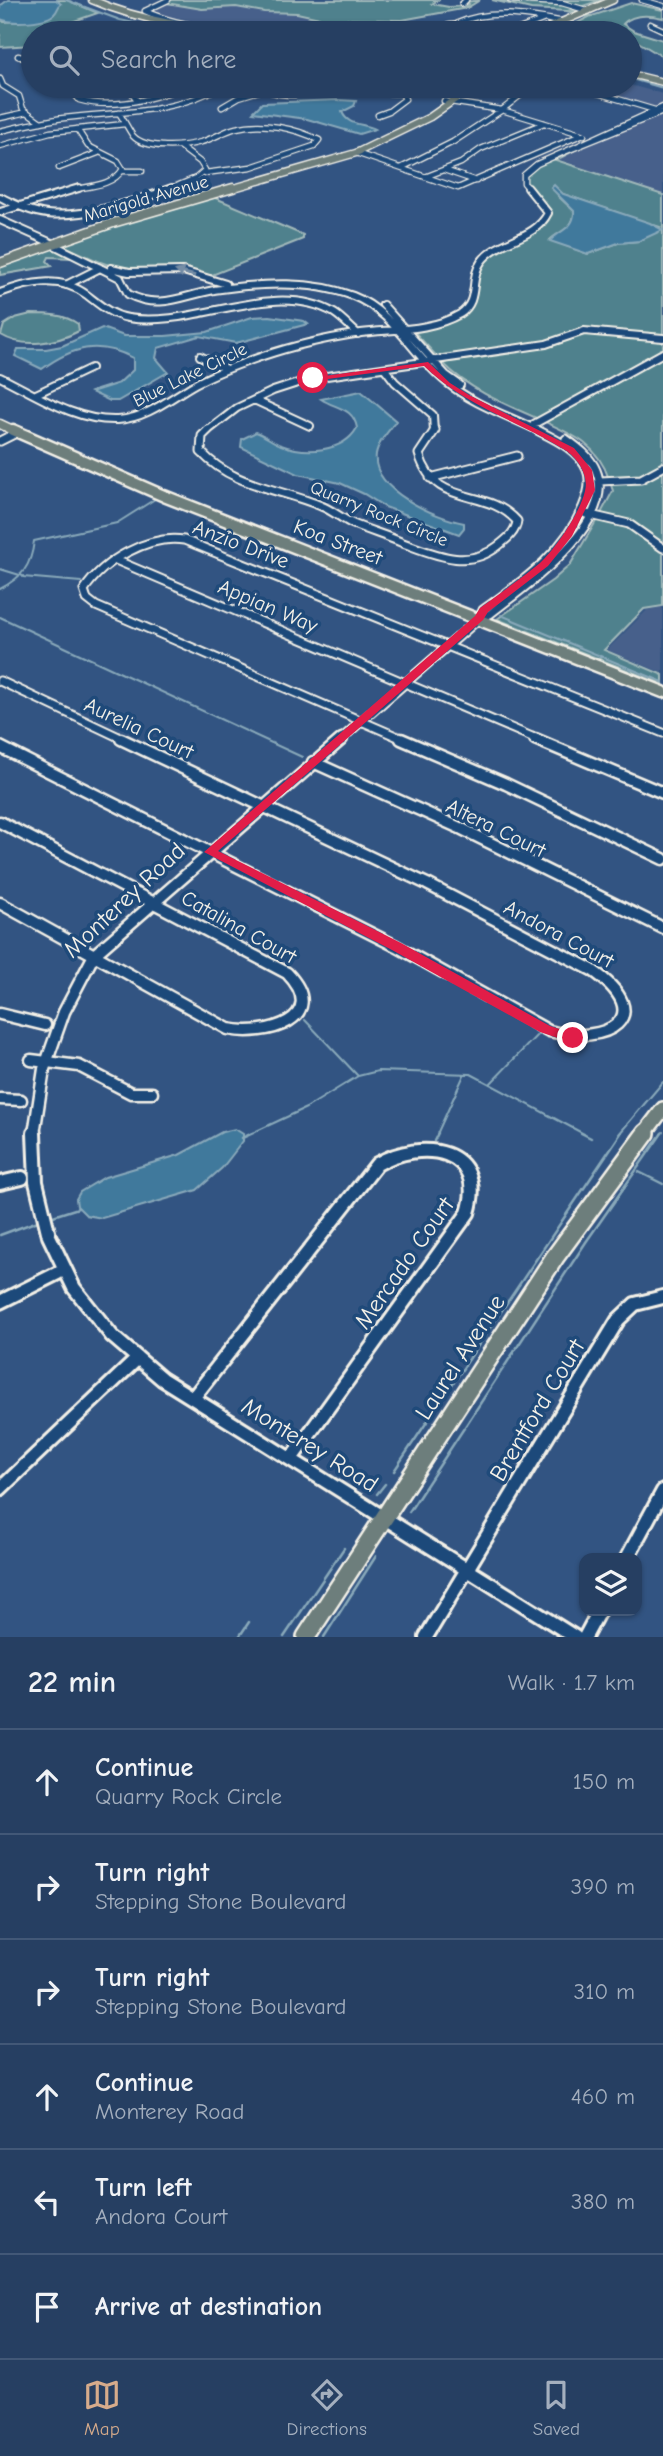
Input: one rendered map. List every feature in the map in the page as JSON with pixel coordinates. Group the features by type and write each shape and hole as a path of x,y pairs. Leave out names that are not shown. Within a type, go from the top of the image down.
{"main road":[{"path":"81,0 145,21"},
{"path":"92,0 161,21"},
{"path":"563,21 613,0"},
{"path":"586,11 619,0"},
{"path":"642,75 663,80"},
{"name":"Marigold Avenue","path":"0,263 113,223 356,153 402,132 451,98"},
{"name":"Marigold Avenue","path":"303,170 383,136 453,98"},
{"name":"Koa Street","path":"0,424 144,487 663,692"},
{"name":"Laurel Avenue","path":"306,1637 555,1257 663,1109"}],"street":[{"path":"168,0 145,13 183,21"},
{"path":"510,0 544,2 586,11"},
{"path":"642,0 663,6"},
{"path":"461,21 485,16 556,21"},
{"path":"650,24 663,30"},
{"path":"0,79 3,86 19,96 22,108 41,122"},
{"path":"78,98 88,103 146,98"},
{"path":"0,131 41,122 175,105 196,98"},
{"path":"222,107 239,98"},
{"path":"377,115 401,104 404,98"},
{"path":"401,168 453,142 517,98"},
{"path":"615,98 663,110"},
{"path":"448,101 502,110 592,138"},
{"path":"564,152 656,110"},
{"path":"522,160 537,164 663,110"},
{"path":"0,118 27,112"},
{"path":"0,197 35,212 57,216 85,212 180,187 205,173 257,166 314,146 319,140 315,136 294,130 253,125 234,128 201,142 178,146 153,145 133,136 119,113"},
{"path":"425,177 461,163 481,149 544,123"},
{"path":"0,146 44,134 125,124"},
{"path":"77,129 86,144 98,153 118,161 123,171"},
{"path":"356,153 458,188 582,135"},
{"path":"178,146 202,163 205,173"},
{"path":"59,168 98,153"},
{"name":"Blue Lake Circle","path":"0,377 89,417 126,419 149,413 193,385 226,369 282,350 446,319 469,307 475,298 474,271 485,256 546,220 548,214 544,205 524,183 528,170 537,164"},
{"path":"443,170 476,181"},
{"path":"0,212 58,193 108,182 123,171 142,171"},
{"path":"0,220 52,244 55,248 102,267 127,272 180,270 219,284 284,281 341,288 380,303 447,384 559,441 580,459 591,480 590,490 580,513 569,534 545,564 484,610 480,618"},
{"path":"102,267 122,280 131,296 153,303 179,302 209,291 256,285 289,285 334,290 373,304 400,328"},
{"path":"66,285 102,267"},
{"path":"0,293 30,284 66,285 80,291 105,311 132,318 177,320 243,304 288,302 331,312 345,320 358,334"},
{"name":"Quarry Rock Circle","path":"430,478 460,496 507,510 514,515 518,526 494,551 485,556 446,559 354,524 323,506 241,480 207,460 201,453 200,443 205,432 217,421 254,400 290,384 313,378 430,363 552,343 584,331 663,338"},
{"path":"534,424 663,353"},
{"path":"200,356 226,369"},
{"path":"430,363 472,393 578,447 589,457 600,481 600,491 578,537 554,566 490,614 480,618"},
{"path":"36,394 90,368"},
{"path":"384,369 433,415 435,429 419,454 420,463 430,478 517,456"},
{"path":"254,400 310,426"},
{"path":"0,441 18,432"},
{"path":"600,481 641,479 663,467"},
{"path":"580,513 629,524 663,548"},
{"name":"Anzio Drive","path":"360,721 89,602 84,593 86,584 147,543 165,538 184,540 663,733"},
{"name":"Appian Way","path":"118,562 663,793"},
{"name":"Monterey Road","path":"0,1014 43,1029 61,997 94,955 480,618"},
{"name":"Aurelia Court","path":"0,681 263,806"},
{"name":"Altera Court","path":"360,721 506,784 663,859"},
{"path":"0,747 210,852"},
{"name":"Altera Court","path":"313,762 462,830 663,928"},
{"name":"Andora Court","path":"210,852 396,946 549,1031 570,1038 594,1037 609,1031 621,1019 623,999 617,987 602,975 427,884 263,806"},
{"name":"Catalina Court","path":"0,822 291,975 302,995 300,1005 294,1017 265,1033 234,1031 0,903"},
{"path":"31,1060 79,1066 131,1093 152,1093"},
{"path":"0,1098 22,1099"},
{"name":"Mercado Court","path":"193,1398 377,1164 389,1155 408,1149 429,1148 449,1155 462,1165 473,1182 472,1205 291,1459"},
{"path":"21,1164 25,1191"},
{"path":"0,1183 22,1178"},
{"name":"Monterey Road","path":"34,1222 58,1273 98,1325 136,1360 575,1637"},
{"path":"0,1303 58,1273"},
{"name":"Brentford Court","path":"426,1637 618,1320 635,1304 663,1297"},
{"path":"0,1489 136,1360"},
{"path":"630,1553 663,1491"},
{"path":"585,1637 596,1616"}],"shaded area":[{"path":"8,0 56,0 61,4 55,13 45,19 21,22 0,19 0,6"},
{"path":"166,3 202,9 236,8 264,13 296,14 321,19 192,21 147,11"},
{"path":"642,88 663,94 663,106 656,109 618,98 642,98"},
{"path":"356,101 354,106 342,112 348,120 375,129 359,134 307,119 253,112 262,103"},
{"path":"663,114 663,194 558,159"},
{"path":"554,185 563,194 650,223 663,230 639,241 618,243 588,254 550,241 569,226 574,217 574,211 551,188"},
{"path":"269,316 304,321 308,324 236,343 199,336 158,348 156,358 168,372 118,401 110,401 91,392 119,383 133,370 133,358 120,352 86,348 64,355 42,369 15,356 18,349 62,346 102,328 124,336 165,336 207,332 252,317"},
{"path":"361,391 396,421 381,441 376,454 377,467 384,479 408,500 438,515 464,523 459,534 385,507 340,483 298,474 241,447 242,439 256,432 281,445 301,450 333,447 351,436 357,428 348,412 321,399"},
{"path":"661,607 663,673 607,650 647,610"},
{"path":"235,1129 243,1134 243,1141 222,1168 197,1190 102,1218 86,1215 77,1206 76,1199 80,1192 105,1177 179,1155 222,1132"}],"green space":[{"path":"56,0 67,0 98,13 74,21 21,21 38,20 54,14 59,1"},
{"path":"170,0 438,0 432,4 449,7 467,6 469,4 465,2 480,0 467,8 402,20 324,19 297,13 264,12 236,7 202,9 166,3"},
{"path":"492,0 549,4 561,0 601,0 571,10 592,16 631,3 663,10 663,18 637,16 626,21 581,21 589,17 567,11 531,9"},
{"path":"0,19 4,22 21,21 21,46 0,47"},
{"path":"642,33 663,40 663,57 642,44"},
{"path":"583,146 556,160 663,195 663,337 594,330 557,340 440,360 410,327 448,319 468,310 476,298 482,262 495,251 540,228 546,221 550,213 526,183 526,175 539,164","holes":["557,189 563,194 660,227 639,241 618,243 588,254 550,240 569,226 574,217 574,211 558,196"]},
{"path":"213,197 303,235 303,239 207,277 173,269 113,266 56,244"},
{"path":"51,246 72,258 49,257 47,261 52,266 0,275 0,265"},
{"path":"31,314 67,318 78,324 79,331 40,343 20,342 1,335 4,325 15,318"},
{"path":"592,332 629,338 663,339 663,351 539,419 475,388 442,362 553,344 574,334"},
{"path":"663,355 663,464 643,476 609,479 591,449 575,437 543,421"},
{"path":"663,469 663,545 640,528 600,515 613,491 610,482 636,482"},
{"path":"598,518 626,525 663,551 663,606 644,609 604,650 663,675 663,684 497,619 570,565"}],"waterway":[{"path":"66,0 125,21"},
{"path":"642,82 663,88"},
{"path":"19,575 31,558 34,541 117,523 155,499"},
{"path":"0,569 19,575"},
{"path":"0,589 19,575"},
{"path":"19,575 23,576"},
{"path":"23,577 81,582"},
{"path":"501,615 663,682"},
{"path":"0,617 302,757"},
{"path":"305,1020 357,1075"},
{"path":"490,1084 540,1032"},
{"path":"250,1134 306,1108 358,1076 378,1071 471,1074 584,1134"},
{"path":"437,1134 464,1075"},
{"path":"619,1134 663,1082"},
{"path":"242,1138 253,1133"},
{"path":"434,1141 438,1133"},
{"path":"581,1133 591,1138"},
{"path":"394,1471 621,1133"},
{"path":"409,1512 586,1242 662,1133"},
{"path":"639,1172 663,1184"},
{"path":"50,1217 78,1208"},
{"path":"0,1235 38,1221"},
{"path":"377,1494 385,1484"},
{"path":"284,1637 344,1548"},
{"path":"324,1637 376,1556"},
{"path":"239,1637 249,1622"}],"route":[{"path":"313,378 425,363 447,384 486,408 559,441 571,450 588,470 590,490 569,534 545,564 484,610 480,618 210,852 396,946 545,1029 573,1038"}]}
